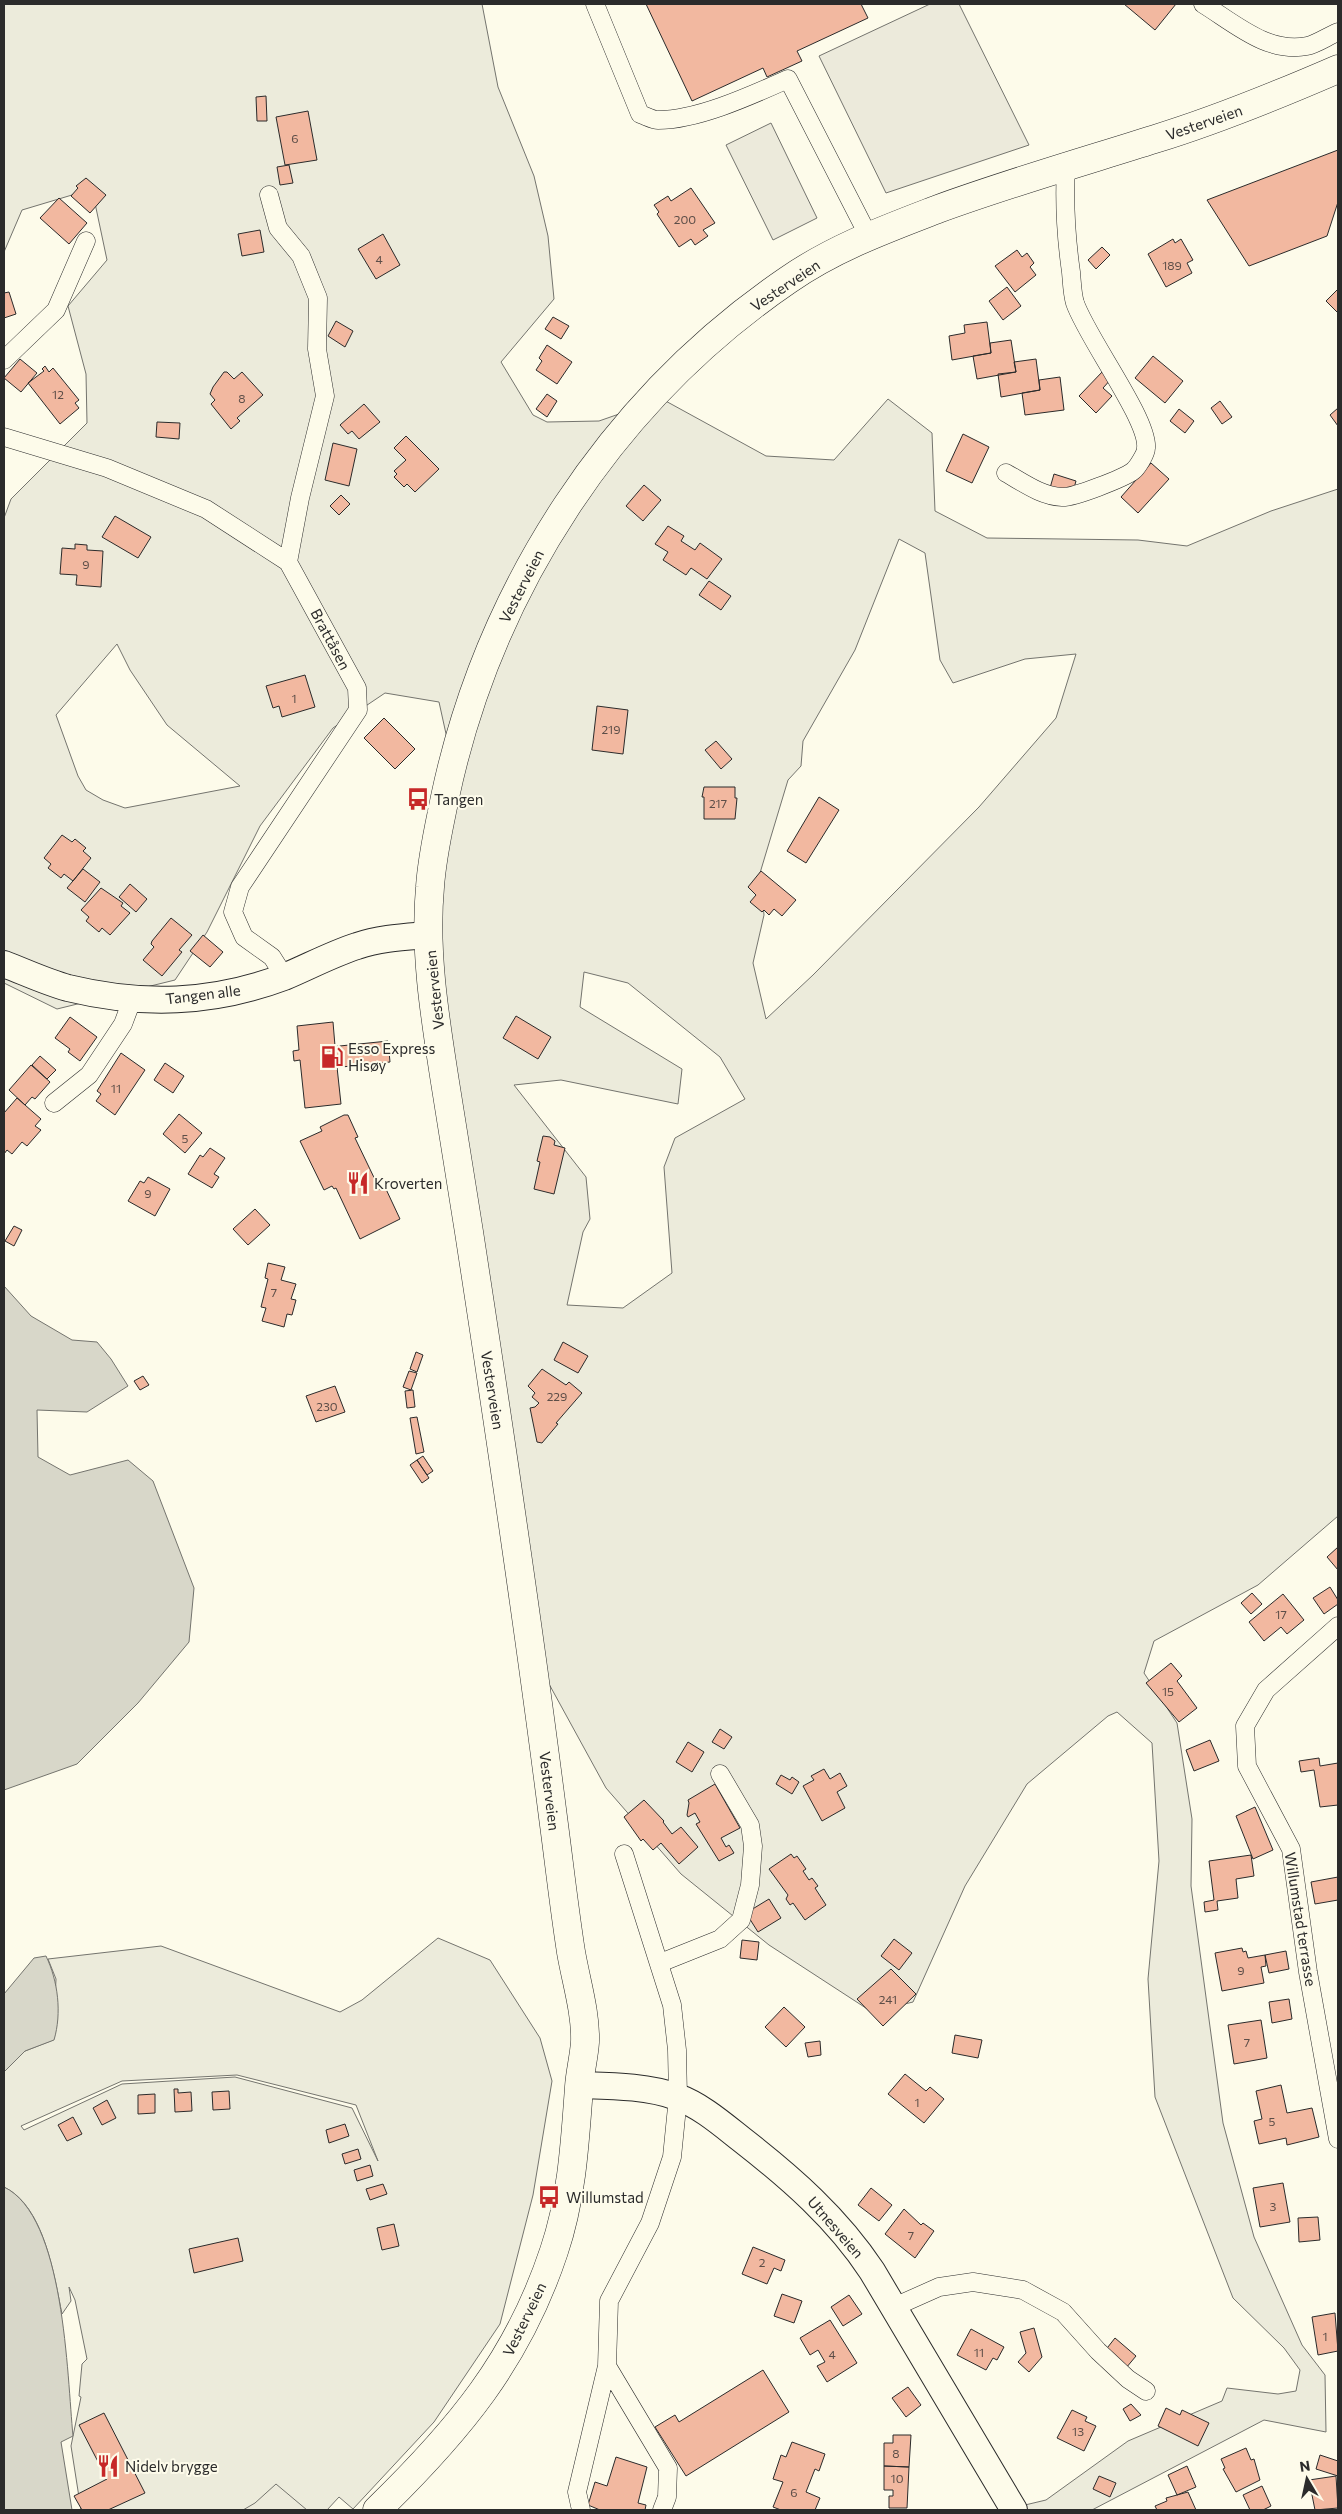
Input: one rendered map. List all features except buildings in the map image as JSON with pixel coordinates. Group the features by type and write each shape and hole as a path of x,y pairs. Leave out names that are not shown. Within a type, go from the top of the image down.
{"main road":[{"name":"Vesterveien","path":"377,2510 416,2472 480,2398 524,2327 556,2245 567,2201 578,2122 579,2085 571,2039 568,1932 524,1589 437,1030 428,935 429,891 435,848 460,734 482,670 509,604 537,551 568,504 602,458 664,383 720,331 792,277 868,236 964,200 1230,114 1338,69"},
{"name":"Tangen alle","path":"4,964 66,988 132,1000 180,1000 234,993 284,976 357,946 394,937 428,935"},
{"name":"Utnesveien","path":"579,2085 636,2089 678,2097 726,2126 773,2164 828,2214 852,2240 894,2307 1013,2510"}],"street":[{"path":"595,4 640,114 657,120 693,114 734,102 788,79 868,236"},
{"path":"1203,4 1265,42 1284,47 1308,46 1338,32"},
{"path":"1006,473 1042,493 1063,497 1090,490 1133,471 1146,450 1145,435 1129,402 1089,334 1074,302 1064,188 1066,166"},
{"path":"269,196 278,228 300,256 318,298 317,349 325,396 300,498 288,562"},
{"path":"4,360 56,310 86,241"},
{"name":"Brattåsen","path":"4,437 107,468 206,509 288,562 357,688 358,710 240,887 233,912 244,937 272,957 284,976"},
{"path":"54,1103 89,1075 123,1024 132,1000"},
{"name":"Willumstad terrasse","path":"1338,1626 1266,1690 1245,1726 1247,1766 1291,1849 1308,1972 1338,2139"},
{"path":"660,1963 720,1939 741,1920 750,1885 753,1846 750,1825 720,1774"},
{"path":"581,2510 577,2492 607,2366 609,2301 650,2223 672,2158 678,2097 677,2050 672,2005 624,1854"},
{"path":"894,2307 939,2287 973,2282 1023,2290 1063,2312 1098,2351 1128,2380 1146,2391"},
{"path":"607,2366 668,2468 667,2497 662,2510"}],"shaded area":[{"path":"4,4 482,4 498,87 534,176 548,236 554,299 501,362 533,415 547,422 599,421 662,399 766,456 834,460 888,399 932,433 935,511 987,538 1138,540 1187,546 1271,511 1338,489 1338,1516 1258,1585 1154,1641 1144,1673 1177,1723 1192,1819 1191,1886 1223,2123 1254,2237 1302,2345 1325,2375 1326,2432 1264,2420 1092,2510 1004,2510 1046,2500 1128,2441 1222,2401 1227,2388 1278,2394 1296,2391 1300,2370 1284,2348 1233,2298 1155,2097 1148,1979 1159,1861 1152,1743 1117,1712 1108,1716 1027,1784 965,1886 913,2002 872,2012 769,1945 681,1874 606,1788 549,1684 518,1570 429,869 450,752 439,702 385,693 333,728 260,826 207,932 175,980 57,1009 4,983 4,518 11,499 87,423 86,374 68,306 107,260 92,189 22,210 4,252","holes":["899,539 925,553 940,660 953,683 1025,659 1076,654 1056,718 979,807 813,975 766,1019 753,963 764,915 760,873 788,780 801,766 803,741 855,650","117,644 130,670 167,725 240,786 125,808 103,800 86,790 78,776 56,715","584,972 628,983 720,1057 745,1099 675,1138 664,1167 672,1273 623,1308 567,1305 583,1232 590,1219 586,1177 514,1085 561,1080 678,1104 682,1069 580,1007"]},
{"path":"930,4 959,4 1029,145 886,193 819,56"},
{"path":"771,123 817,218 773,240 726,145"},
{"path":"4,1286 31,1316 72,1340 97,1342 111,1359 128,1386 87,1412 37,1410 38,1457 70,1475 128,1460 153,1481 194,1588 189,1642 138,1703 77,1764 4,1790"},
{"path":"438,1938 490,1960 540,2038 552,2081 533,2195 500,2324 434,2422 353,2509 339,2497 327,2510 81,2510 71,2446 81,2397 79,2396 82,2364 87,2359 75,2300 69,2287 71,2301 62,2314 51,2262 38,2225 29,2209 18,2196 4,2187 4,2072 25,2051 53,2040 56,1979 48,1959 161,1946 340,2012 362,2000","holes":["237,2075 356,2105 378,2161 352,2108 235,2077 122,2084 24,2130 21,2126 122,2081"]},
{"path":"46,1956 58,1997 58,2019 54,2040 25,2051 4,2072 4,1994 34,1958"},
{"path":"4,2187 24,2204 40,2230 51,2263 59,2300 65,2338 73,2436 61,2442 72,2510 4,2510"},
{"path":"276,2484 307,2510 243,2510 255,2503"}],"place":[{"name":"Tangen","path":"418,799"},
{"name":"Esso Express Hisøy","path":"332,1057"},
{"name":"Kroverten","path":"358,1183"},
{"name":"Willumstad","path":"549,2197"},
{"name":"Nidelv brygge","path":"108,2466"}]}
